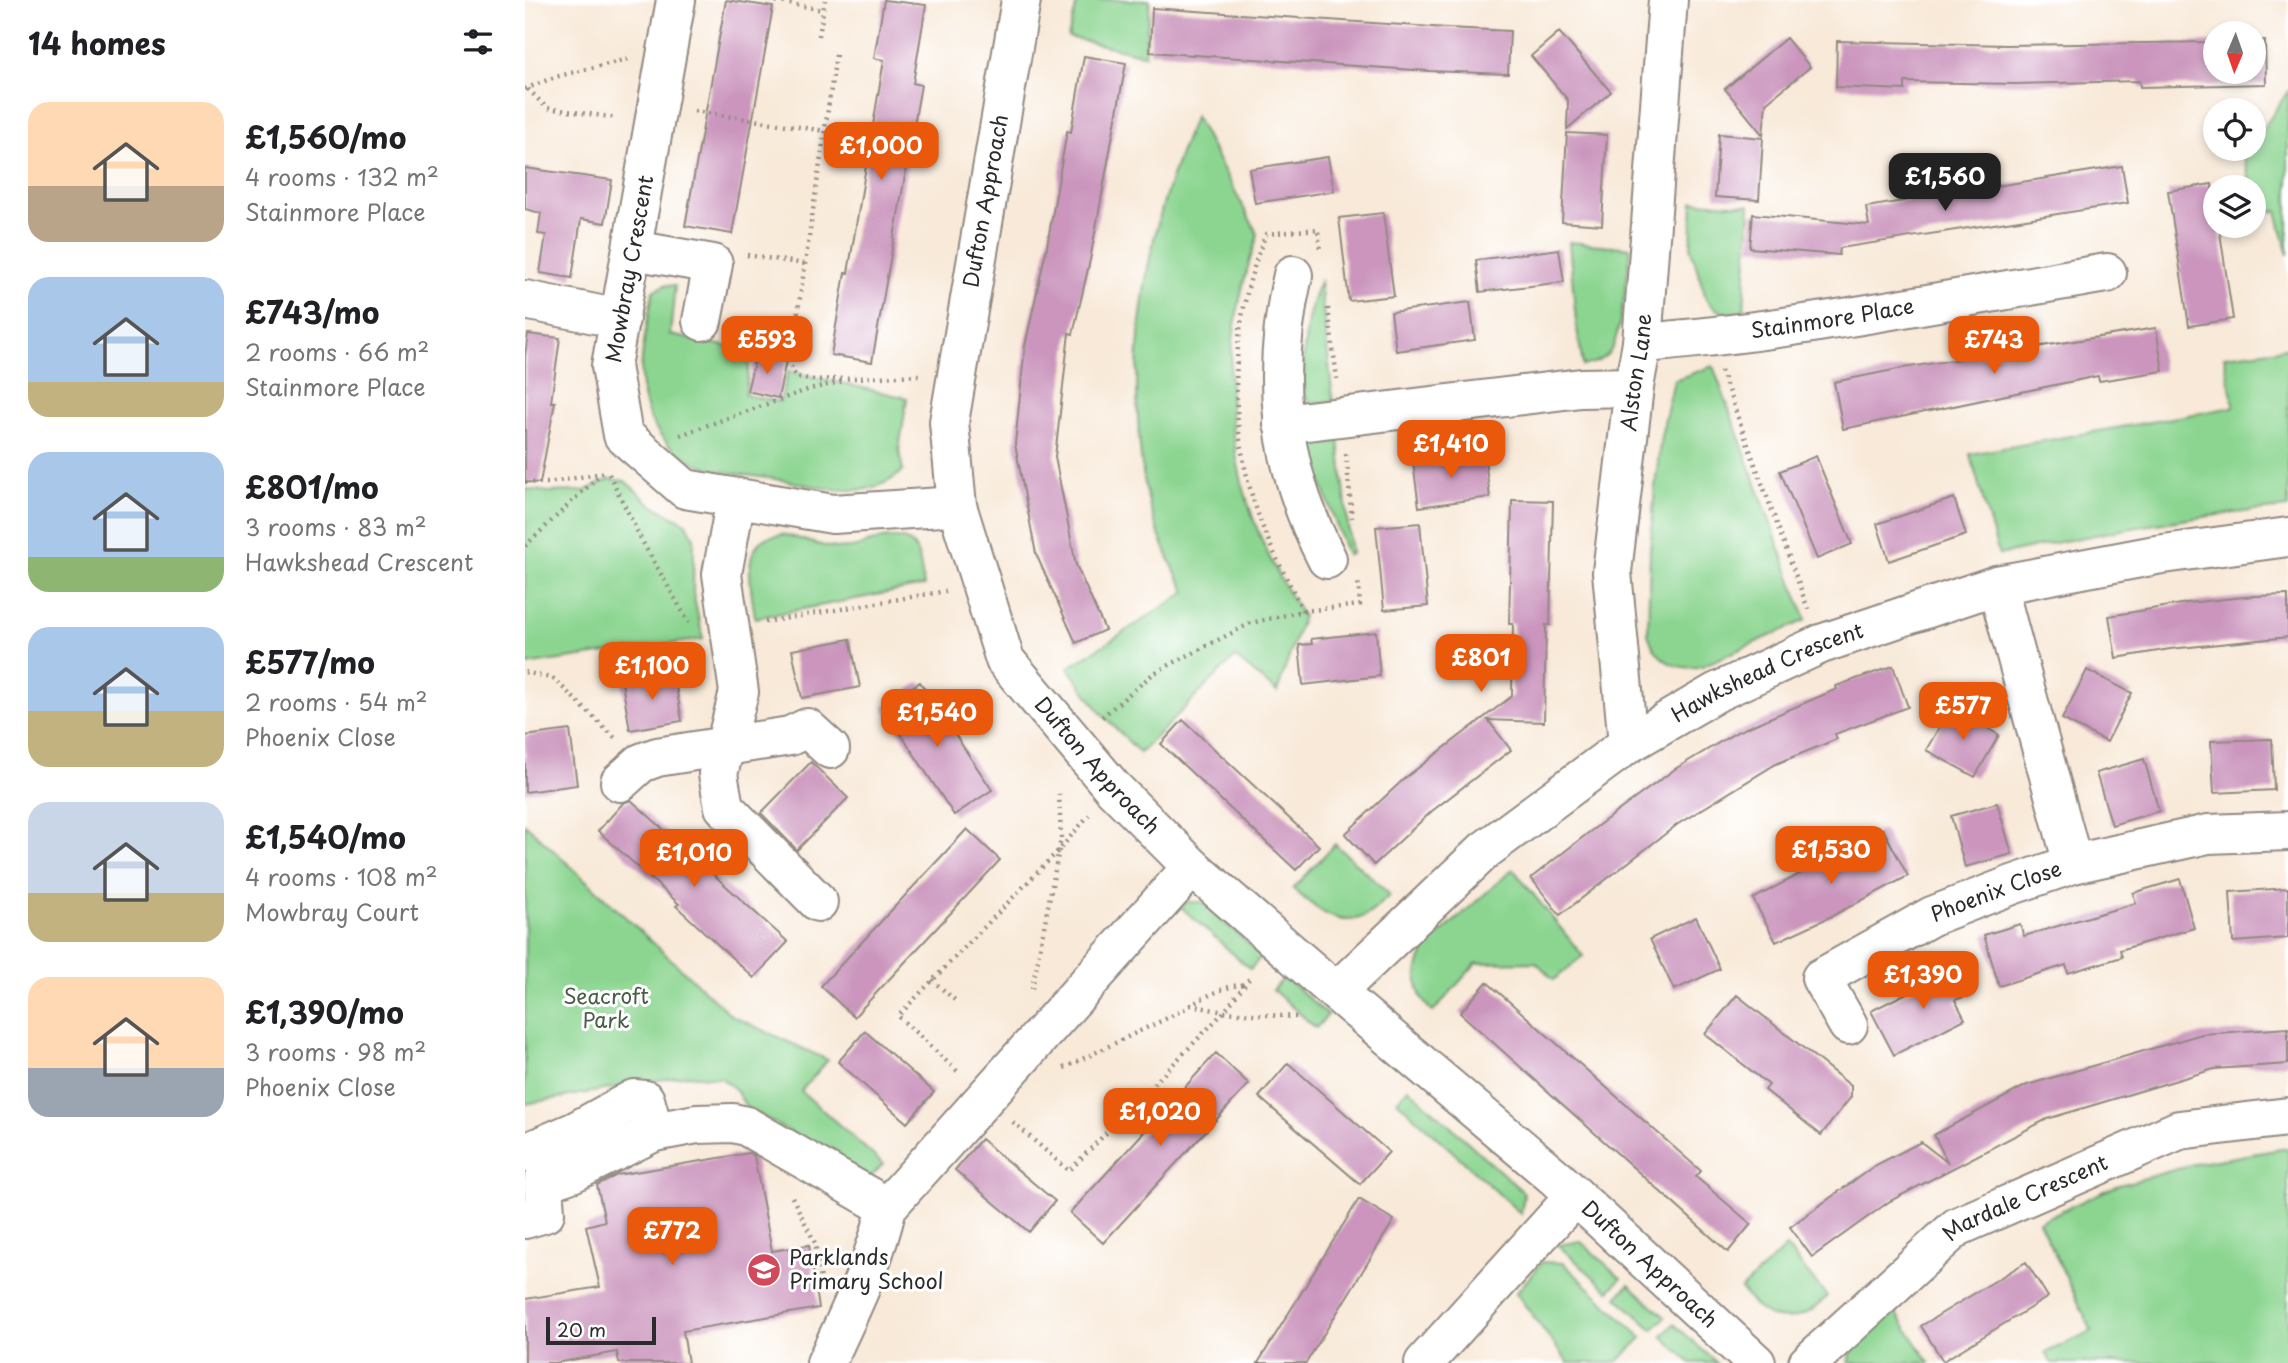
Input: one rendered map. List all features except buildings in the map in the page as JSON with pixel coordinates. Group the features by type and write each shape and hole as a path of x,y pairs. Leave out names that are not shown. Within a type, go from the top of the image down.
{"street":[{"name":"Mowbray Crescent","path":"676,0 611,366 623,435 685,489 833,514 957,506"},
{"name":"Dufton Approach","path":"1021,0 949,422 957,506 1005,660 1112,787 1192,867 1576,1196 1756,1363"},
{"name":"Alston Lane","path":"1628,744 1612,572 1634,387 1642,343 1668,0"},
{"path":"633,250 713,264 702,321"},
{"name":"Stainmore Place","path":"1642,343 1708,338 2107,273"},
{"path":"1293,275 1281,339 1283,424 1300,500 1327,559"},
{"path":"525,300 620,319"},
{"path":"1283,424 1581,387 1634,387"},
{"path":"736,498 722,575 739,692 718,774 724,807 818,902"},
{"name":"Hawkshead Crescent","path":"1336,992 1485,850 1628,744 1717,692 1821,644 1997,585 2156,555 2288,537"},
{"name":"Phoenix Close","path":"1997,585 2073,864"},
{"path":"631,773 657,757 790,736 807,728 830,749"},
{"name":"Phoenix Close","path":"1848,1025 1821,978 1932,916 2073,864 2208,834 2288,831"},
{"path":"826,1363 857,1300 879,1244 887,1207 1192,867"},
{"path":"525,1153 576,1131 634,1099 645,1100 654,1132"},
{"name":"Mardale Crescent","path":"1808,1363 1957,1227 2179,1130 2288,1117"},
{"path":"525,1219 545,1213 543,1184 574,1172 654,1132 698,1124 746,1126 887,1207"},
{"name":"Dufton Approach","path":"1423,1363 1576,1196"}],"path":[{"path":"769,0 823,10"},
{"path":"819,36 825,0"},
{"path":"667,49 555,77 527,89 547,108 825,131"},
{"path":"836,55 790,365 796,377 814,380 917,375 956,379"},
{"path":"713,264 726,251 805,264"},
{"path":"1708,338 1821,644"},
{"path":"525,482 548,483 599,475 647,456 683,433 810,389 852,379"},
{"path":"525,546 599,475"},
{"path":"525,672 554,679 631,773"},
{"path":"1112,787 1060,849 898,1016 1069,1171 1224,1012 1252,975"},
{"path":"1031,990 1060,849 1059,793"},
{"path":"932,980 956,1000"},
{"path":"1061,1070 1144,1027 1163,1021 1189,1005 1222,990 1245,984"},
{"path":"1189,1005 1224,1012 1297,1017"},
{"path":"790,1194 815,1243 821,1283"}],"green space":[{"path":"1078,0 1150,0 1145,55 1068,37"},
{"path":"2288,91 2288,255 2277,211 2266,212 2266,175 2248,175 2245,161 2266,161 2266,125"},
{"path":"1195,116 1258,235 1243,286 1234,335 1230,384 1232,432 1241,478 1255,525 1276,571 1303,616 1277,692 1235,657 1140,753 1101,713 1068,668 1186,592 1164,548 1147,495 1140,445 1137,380 1138,341 1148,265 1168,190"},
{"path":"1693,202 1750,205 1744,311 1722,312 1713,307 1706,298 1691,249"},
{"path":"1569,242 1631,248 1615,342 1602,359 1583,366 1576,322"},
{"path":"1320,282 1333,401 1311,403 1302,392 1304,349 1311,308"},
{"path":"665,285 675,286 670,335 751,351 745,395 780,402 788,371 907,398 899,450 903,471 875,487 862,490 836,489 721,471 699,464 678,452 654,426 647,410 641,377 653,291"},
{"path":"2288,348 2288,508 2142,526 1999,555 1970,454 2234,407 2224,356"},
{"path":"1713,366 1806,620 1702,666 1683,667 1661,657 1648,634 1655,487 1661,436 1674,380"},
{"path":"1338,430 1351,554 1347,555 1309,448 1312,438"},
{"path":"610,479 625,481 652,505 686,523 694,537 693,593 703,639 525,665 525,489 549,492 584,491"},
{"path":"782,534 843,548 877,540 901,539 909,542 918,554 924,586 755,618 750,575 753,553 758,544 766,538"},
{"name":"Seacroft Park","path":"525,824 732,1016 828,1060 801,1091 883,1164 871,1177 747,1108 735,1089 721,1078 687,1075 525,1104"},
{"path":"1335,844 1390,895 1371,912 1357,919 1347,920 1327,915 1293,889"},
{"path":"1513,869 1583,956 1554,980 1536,962 1476,963 1433,1012 1418,987 1418,970 1424,952 1430,943"},
{"path":"1186,902 1202,902 1262,956 1250,969 1182,908"},
{"path":"1285,977 1328,1015 1316,1028 1273,990"},
{"path":"1408,1088 1524,1193 1521,1214 1397,1101"},
{"path":"2288,1148 2288,1363 2052,1363 2045,1353 2092,1331 2039,1221 2116,1186 2199,1163"},
{"path":"1580,1241 1621,1278 1609,1291 1558,1245"},
{"path":"1786,1247 1827,1296 1805,1314 1787,1319 1760,1310 1741,1289"},
{"path":"1542,1262 1563,1263 1642,1338 1616,1363 1568,1363 1516,1293"},
{"path":"1629,1284 1665,1317 1653,1330 1617,1297"},
{"path":"1893,1308 1930,1363 1849,1363 1859,1338"},
{"path":"1674,1324 1717,1363 1691,1363 1662,1336"}],"place":[{"name":"Parklands Primary School","path":"764,1270"}]}
